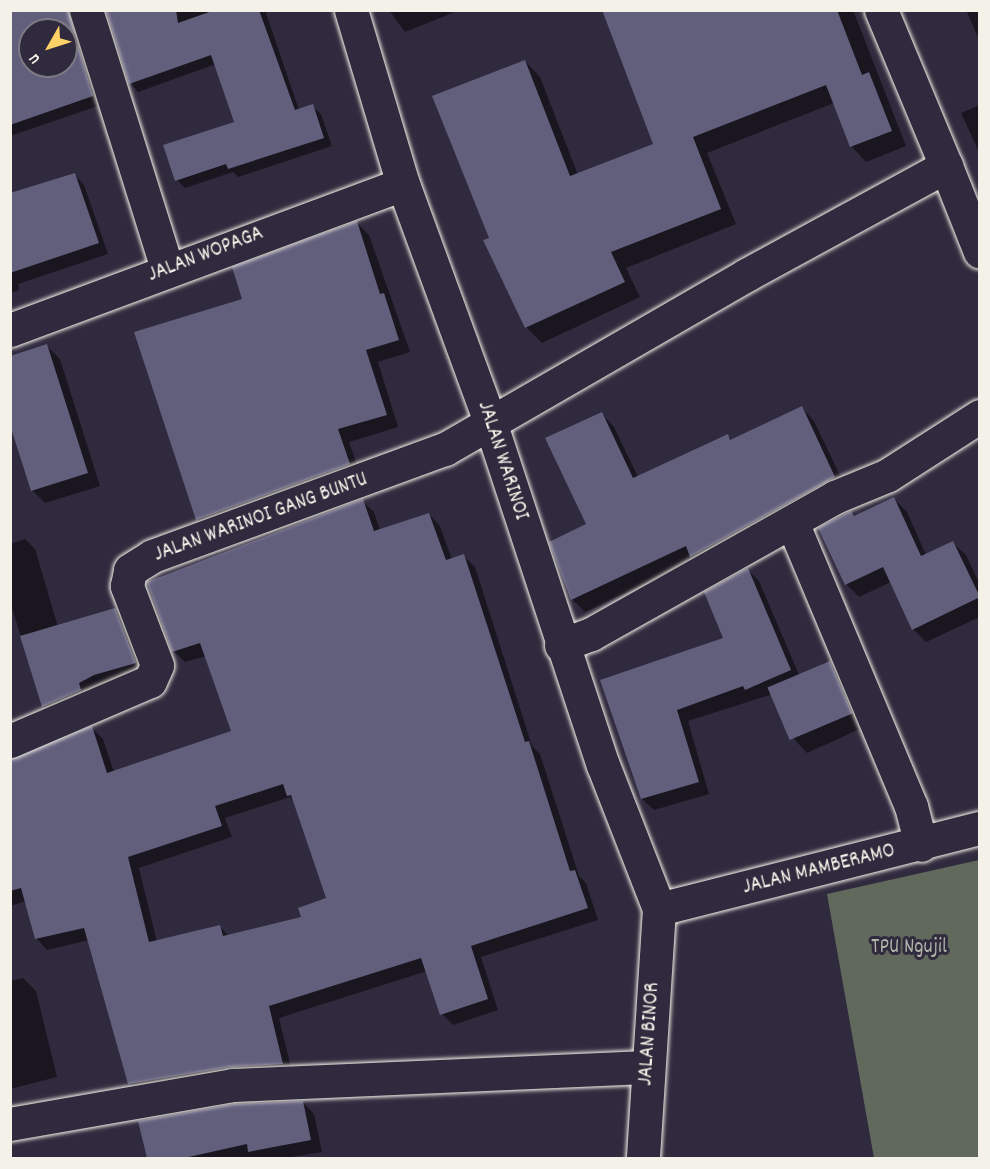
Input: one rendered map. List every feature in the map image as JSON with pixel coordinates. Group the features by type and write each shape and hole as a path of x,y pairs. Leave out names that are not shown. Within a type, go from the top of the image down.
{"street":[{"path":"86,10 167,269"},
{"name":"JALAN WARINOI","path":"351,10 403,184 491,425 561,645 659,909"},
{"path":"881,10 980,252"},
{"path":"491,425 746,275 946,166"},
{"name":"JALAN WOPAGA","path":"10,330 167,269 403,184"},
{"path":"561,645 591,634 835,497 907,464 980,416"},
{"name":"JALAN WARINOI GANG BUNTU","path":"19,737 150,681 157,665 127,586 129,570 156,553 366,481 445,449 491,425"},
{"path":"792,522 911,806 921,845"},
{"name":"JALAN MAMBERAMO","path":"659,909 921,845 980,828"},
{"name":"JALAN BINOR","path":"643,1158 647,1067 659,909"},
{"path":"10,1124 233,1084 647,1067"}],"green space":[{"name":"TPU Ngujil","path":"979,860 979,1158 874,1158 827,894"}],"building":[{"path":"10,10 68,10 70,18 18,18 18,78 78,78 78,44 93,96 10,125"},
{"path":"106,10 176,10 178,23 215,10 259,10 295,110 313,104 324,138 228,169 226,164 175,181 163,145 234,122 211,55 129,84"},
{"path":"602,10 837,10 862,75 869,72 892,131 850,147 826,85 693,137 721,209 611,252 625,282 525,328 483,240 489,238 432,96 525,60 570,176 653,144"},
{"path":"75,173 99,243 10,273 10,193"},
{"path":"357,221 380,294 384,293 399,340 366,350 387,415 338,429 350,464 196,520 134,332 242,299 232,267"},
{"path":"47,344 88,473 31,491 10,425 10,356"},
{"path":"802,406 835,477 690,557 686,546 571,600 549,542 586,524 545,438 602,412 633,478 728,434 730,440"},
{"path":"894,497 921,556 953,541 980,597 912,630 883,567 845,585 818,528 851,511 854,516"},
{"path":"363,499 374,531 429,513 446,560 464,554 525,742 529,741 570,871 575,870 588,908 471,946 488,999 440,1015 421,958 269,1006 283,1064 230,1067 128,1084 84,928 35,939 21,888 10,891 10,759 92,726 107,773 231,731 200,643 172,652 147,582","holes":["283,784 287,796 291,795 326,898 298,908 301,917 223,936 220,925 149,942 128,857 222,826 215,806"]},
{"path":"748,568 791,670 745,690 743,686 677,710 699,782 641,799 600,680 723,638 704,592"},
{"path":"115,608 136,663 94,675 79,683 81,690 42,707 20,636"},
{"path":"830,661 852,713 790,740 767,688"},
{"path":"303,1101 311,1140 248,1152 247,1144 184,1158 147,1158 138,1121 235,1104"}]}
